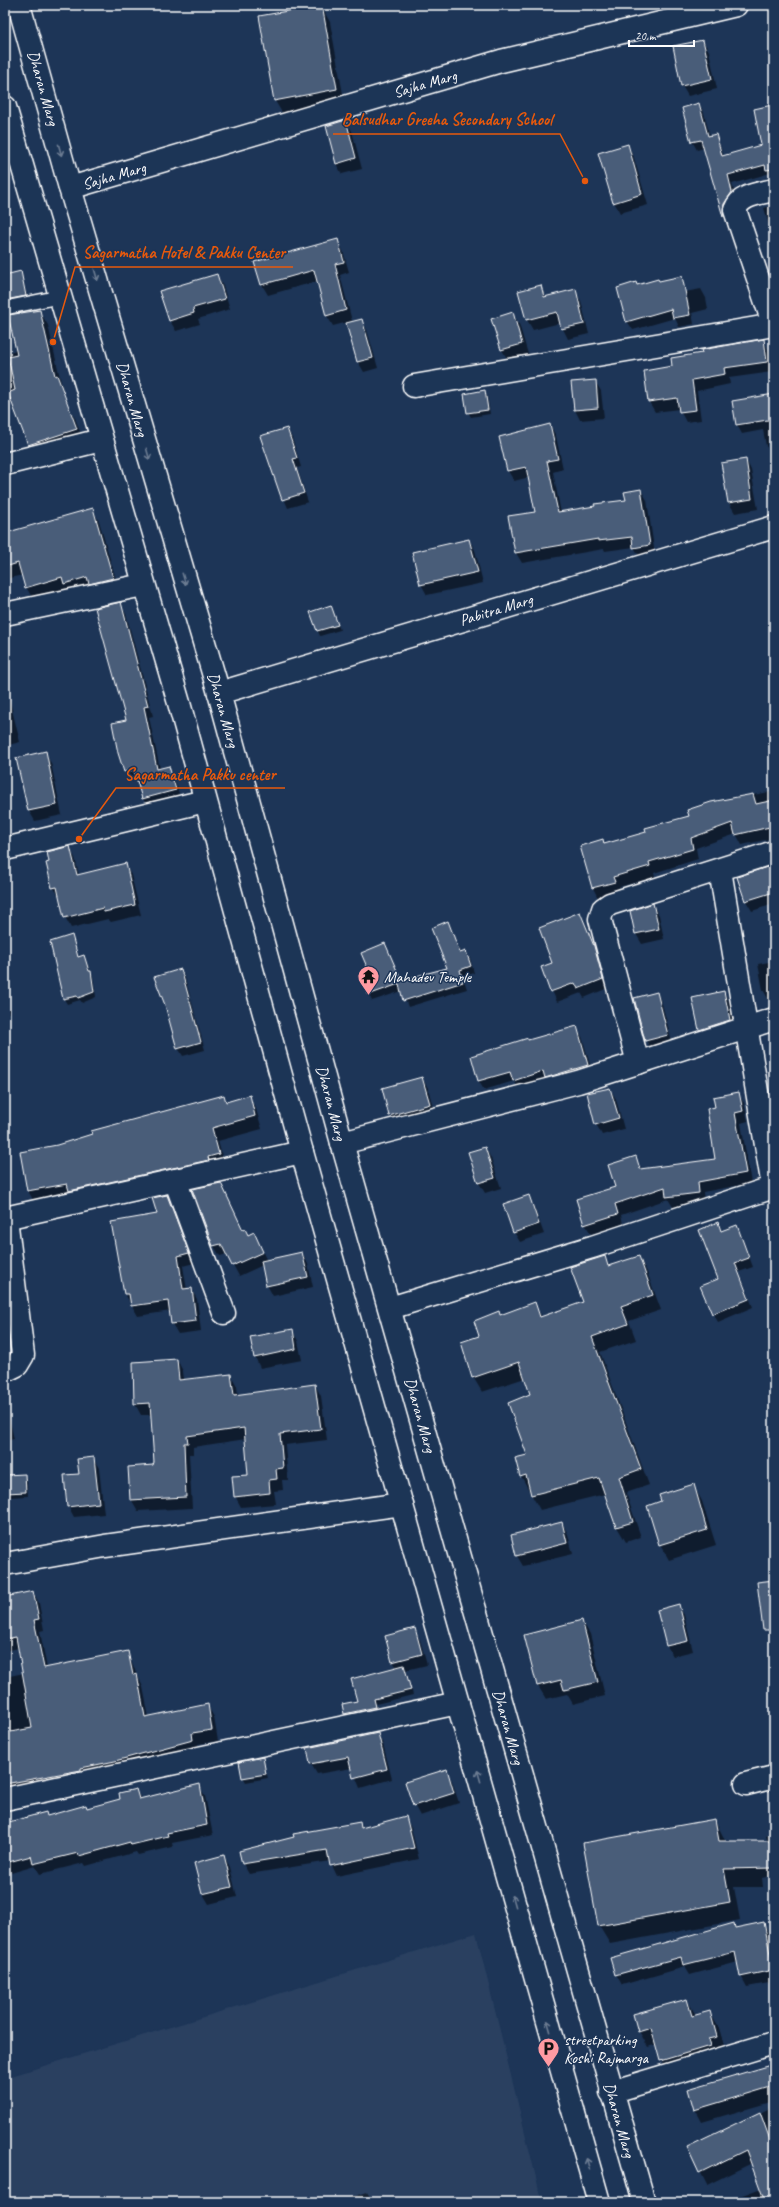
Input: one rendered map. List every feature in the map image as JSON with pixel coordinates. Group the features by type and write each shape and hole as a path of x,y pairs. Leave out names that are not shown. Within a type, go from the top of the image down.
{"street":[{"name":"Dharan Marg","path":"19,5 70,188 219,693 342,1143 611,2092 644,2202"},
{"name":"Sajha Marg","path":"70,188 501,61 736,5"},
{"path":"5,107 206,800 302,1152 599,2202"},
{"path":"414,386 774,325 735,210 738,203 743,198 774,190"},
{"path":"5,464 101,440"},
{"name":"Pabitra Marg","path":"219,693 774,527"},
{"path":"5,614 143,584"},
{"path":"5,849 206,800"},
{"path":"638,1064 600,919 600,914 603,909 610,904 774,852"},
{"path":"390,1308 592,1247 774,1187 720,870"},
{"path":"342,1143 578,1082 747,1030 774,1019"},
{"path":"5,1371 16,1365 23,1355 6,1218 302,1152"},
{"path":"175,1180 224,1313"},
{"path":"5,1564 105,1546 402,1504"},
{"path":"5,1799 458,1703"},
{"path":"746,1784 774,1777"},
{"path":"611,2092 774,2043"}],"lane":[{"path":"5,308 59,296"}],"shaded area":[{"path":"476,1933 542,2202 5,2202 5,2078"}],"building":[{"path":"322,5 337,89 274,101 259,16"},
{"path":"703,40 712,79 681,86 673,46"},
{"path":"699,103 708,136 716,134 722,156 761,145 754,109 772,105 774,117 774,169 766,170 765,165 728,175 732,192 724,204 723,217 701,140 691,142 682,108"},
{"path":"346,120 356,158 336,164 326,126"},
{"path":"628,144 642,194 613,203 598,153"},
{"path":"338,239 344,262 335,264 346,310 326,316 314,270 261,285 254,262"},
{"path":"21,271 26,296 5,300 5,275"},
{"path":"217,274 225,299 193,308 194,313 169,321 159,291"},
{"path":"682,276 690,315 673,318 671,309 626,322 617,288 636,282 637,285 658,279 659,281"},
{"path":"541,285 544,297 576,289 584,324 561,329 557,312 526,320 518,291"},
{"path":"40,310 55,376 57,375 77,429 28,445 8,393 15,390 8,357 17,355 8,315"},
{"path":"513,312 522,344 501,350 491,319"},
{"path":"362,319 373,358 357,362 346,323"},
{"path":"764,339 767,362 724,368 725,374 692,380 696,410 679,412 677,398 648,402 644,371 672,366 671,358 702,353 701,350"},
{"path":"596,380 598,408 574,410 571,382"},
{"path":"485,390 488,410 467,413 464,394"},
{"path":"774,394 774,419 736,425 732,401"},
{"path":"550,424 558,459 547,461 558,512 595,506 594,504 626,500 624,492 641,489 650,545 633,548 632,537 598,541 598,539 515,553 508,516 535,512 526,467 507,471 499,437"},
{"path":"287,428 297,458 293,459 304,493 282,500 260,436"},
{"path":"746,459 752,499 728,503 721,463"},
{"path":"93,508 113,578 89,584 87,577 64,584 62,577 25,588 18,563 5,567 5,533"},
{"path":"469,539 478,572 420,585 412,552"},
{"path":"121,602 148,706 144,707 157,769 169,766 176,790 142,799 134,770 124,772 118,753 112,723 126,720 95,608"},
{"path":"331,605 338,625 317,631 310,612"},
{"path":"46,751 57,805 28,811 16,758"},
{"path":"753,794 756,804 774,800 774,826 735,835 732,823 691,838 693,849 649,862 650,866 613,877 615,882 592,888 580,846 603,839 604,844 646,832 645,828 689,816 687,810 711,802"},
{"path":"70,846 77,875 126,863 135,905 104,912 103,908 64,918 57,887 52,888 46,863 49,862 47,852"},
{"path":"770,866 774,879 774,892 745,901 737,877"},
{"path":"653,903 659,929 635,934 630,911"},
{"path":"580,912 594,946 603,979 578,989 575,983 550,992 541,967 552,963 539,928"},
{"path":"448,921 460,953 466,951 471,966 460,970 463,982 403,1001 399,984 368,995 361,977 370,974 361,953 385,943 401,980 447,968 431,928"},
{"path":"72,935 78,957 84,955 89,971 91,971 94,992 78,998 77,996 63,999 50,942"},
{"path":"181,969 201,1042 177,1049 165,1005 154,977"},
{"path":"724,991 730,1020 699,1030 692,998"},
{"path":"657,992 668,1035 645,1041 634,998"},
{"path":"577,1026 588,1065 545,1078 543,1071 513,1081 510,1072 478,1081 471,1056 528,1038 528,1040"},
{"path":"422,1077 430,1104 389,1116 382,1088"},
{"path":"610,1088 619,1118 595,1125 587,1093"},
{"path":"739,1092 743,1111 735,1113 746,1173 698,1182 699,1193 666,1197 665,1187 615,1204 618,1214 584,1225 576,1199 615,1187 608,1165 636,1156 640,1169 715,1159 707,1109 715,1107 713,1097"},
{"path":"224,1095 226,1102 250,1095 255,1116 212,1128 219,1154 208,1157 209,1160 69,1191 67,1184 27,1191 20,1152 57,1145 92,1134 91,1131"},
{"path":"485,1147 495,1178 478,1183 468,1152"},
{"path":"221,1183 243,1230 245,1229 248,1235 254,1232 263,1252 232,1266 221,1244 213,1246 192,1189"},
{"path":"167,1195 189,1253 178,1256 183,1289 192,1288 196,1321 171,1324 168,1301 131,1306 129,1294 124,1294 111,1222 157,1214 152,1198"},
{"path":"529,1195 539,1224 513,1233 503,1204"},
{"path":"718,1222 721,1231 737,1225 749,1258 735,1263 749,1299 712,1314 700,1286 718,1279 699,1230"},
{"path":"302,1252 308,1277 266,1286 261,1261"},
{"path":"605,1256 608,1266 639,1256 653,1295 621,1306 628,1324 592,1337 641,1469 619,1477 633,1522 616,1527 599,1478 531,1495 526,1475 520,1477 515,1458 527,1455 508,1403 530,1394 519,1362 472,1378 461,1342 479,1336 474,1321 499,1311 500,1315 535,1302 540,1317 583,1302 570,1267"},
{"path":"293,1329 296,1349 254,1358 250,1337"},
{"path":"177,1359 179,1380 231,1374 234,1395 315,1384 321,1429 280,1434 283,1468 276,1469 277,1479 269,1480 270,1493 234,1497 232,1476 248,1475 244,1428 187,1436 188,1443 184,1443 186,1497 130,1500 128,1467 153,1465 154,1462 150,1403 134,1404 133,1362"},
{"path":"94,1457 99,1503 67,1507 64,1475 79,1474 77,1459"},
{"path":"25,1474 26,1492 6,1493 5,1475"},
{"path":"694,1484 707,1530 659,1545 647,1506 661,1501 659,1495"},
{"path":"562,1522 567,1543 516,1556 511,1535"},
{"path":"774,1580 774,1630 763,1630 757,1582"},
{"path":"33,1591 39,1619 34,1620 44,1668 128,1651 133,1675 137,1674 145,1717 208,1704 212,1730 192,1733 193,1740 115,1761 81,1768 81,1770 5,1784 5,1733 32,1728 16,1637 5,1639 5,1597"},
{"path":"679,1604 688,1641 666,1646 657,1610"},
{"path":"582,1620 598,1682 564,1690 561,1680 537,1686 524,1635"},
{"path":"415,1628 422,1654 392,1662 385,1636"},
{"path":"404,1665 411,1690 374,1699 376,1707 344,1714 342,1704 357,1701 351,1679"},
{"path":"378,1733 387,1769 353,1778 348,1757 310,1764 307,1748"},
{"path":"263,1757 266,1774 242,1778 239,1762"},
{"path":"447,1769 454,1793 413,1806 405,1782"},
{"path":"200,1784 207,1825 167,1833 168,1836 131,1845 130,1842 79,1856 78,1853 33,1864 31,1856 5,1863 5,1823 46,1812 47,1816 86,1805 87,1808 120,1799 119,1793 136,1789 139,1799"},
{"path":"406,1816 414,1848 330,1866 327,1850 242,1864 239,1851 294,1837 293,1834 360,1822 361,1828"},
{"path":"715,1819 719,1841 774,1841 774,1868 724,1869 730,1902 598,1926 583,1843"},
{"path":"224,1855 232,1887 202,1894 194,1863"},
{"path":"764,1922 773,1970 740,1977 735,1952 683,1965 681,1957 615,1975 610,1958 734,1923 735,1928"},
{"path":"687,1999 692,2016 710,2011 717,2037 708,2039 710,2046 660,2061 651,2028 638,2032 633,2014"},
{"path":"774,2064 774,2086 694,2110 688,2089"},
{"path":"760,2112 774,2151 774,2202 765,2202 746,2150 699,2173 687,2147"}],"place":[{"name":"Balsudhar Greeha Secondary School","path":"585,181"},
{"name":"Sagarmatha Hotel & Pakku Center","path":"53,342"},
{"name":"Sagarmatha Pakku center","path":"79,839"},
{"name":"Mahadev Temple","path":"368,996"},
{"name":"streetparking Koshi Rajmarga","path":"549,2068"}]}
